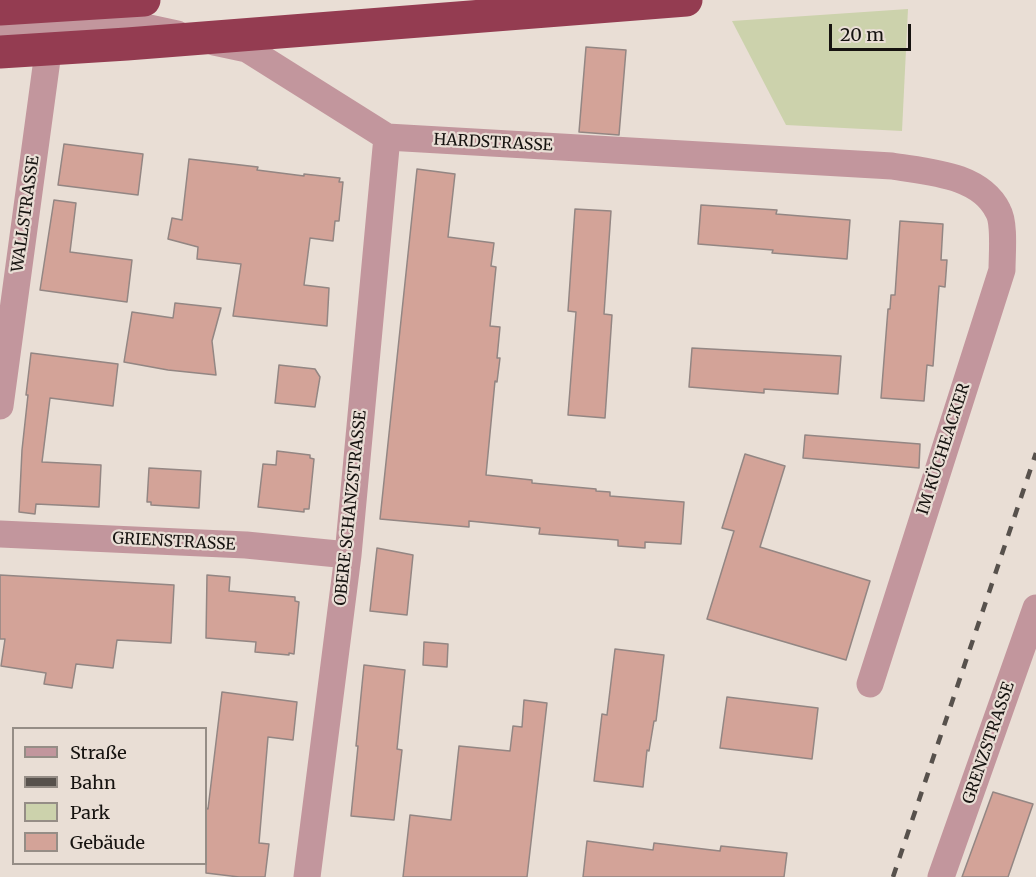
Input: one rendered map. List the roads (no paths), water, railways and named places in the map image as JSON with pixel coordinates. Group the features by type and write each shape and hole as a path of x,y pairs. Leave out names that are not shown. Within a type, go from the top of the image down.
{"highway":[{"path":"0,9 144,0"},
{"path":"0,52 686,0"}],"street":[{"name":"HARDSTRASSE","path":"0,26 103,18 247,49 387,137 892,166 952,176 985,193 999,212"},
{"name":"WALLSTRASSE","path":"0,406 51,22"},
{"name":"OBERE SCHANZSTRASSE","path":"307,877 348,555 387,137"},
{"name":"IM KÜCHEACKER","path":"870,684 1002,270 999,212"},
{"name":"GRIENSTRASSE","path":"0,534 246,545 348,555"},
{"name":"GRENZSTRASSE","path":"941,877 1036,609"}],"railway":[{"path":"893,877 1036,453"}]}
